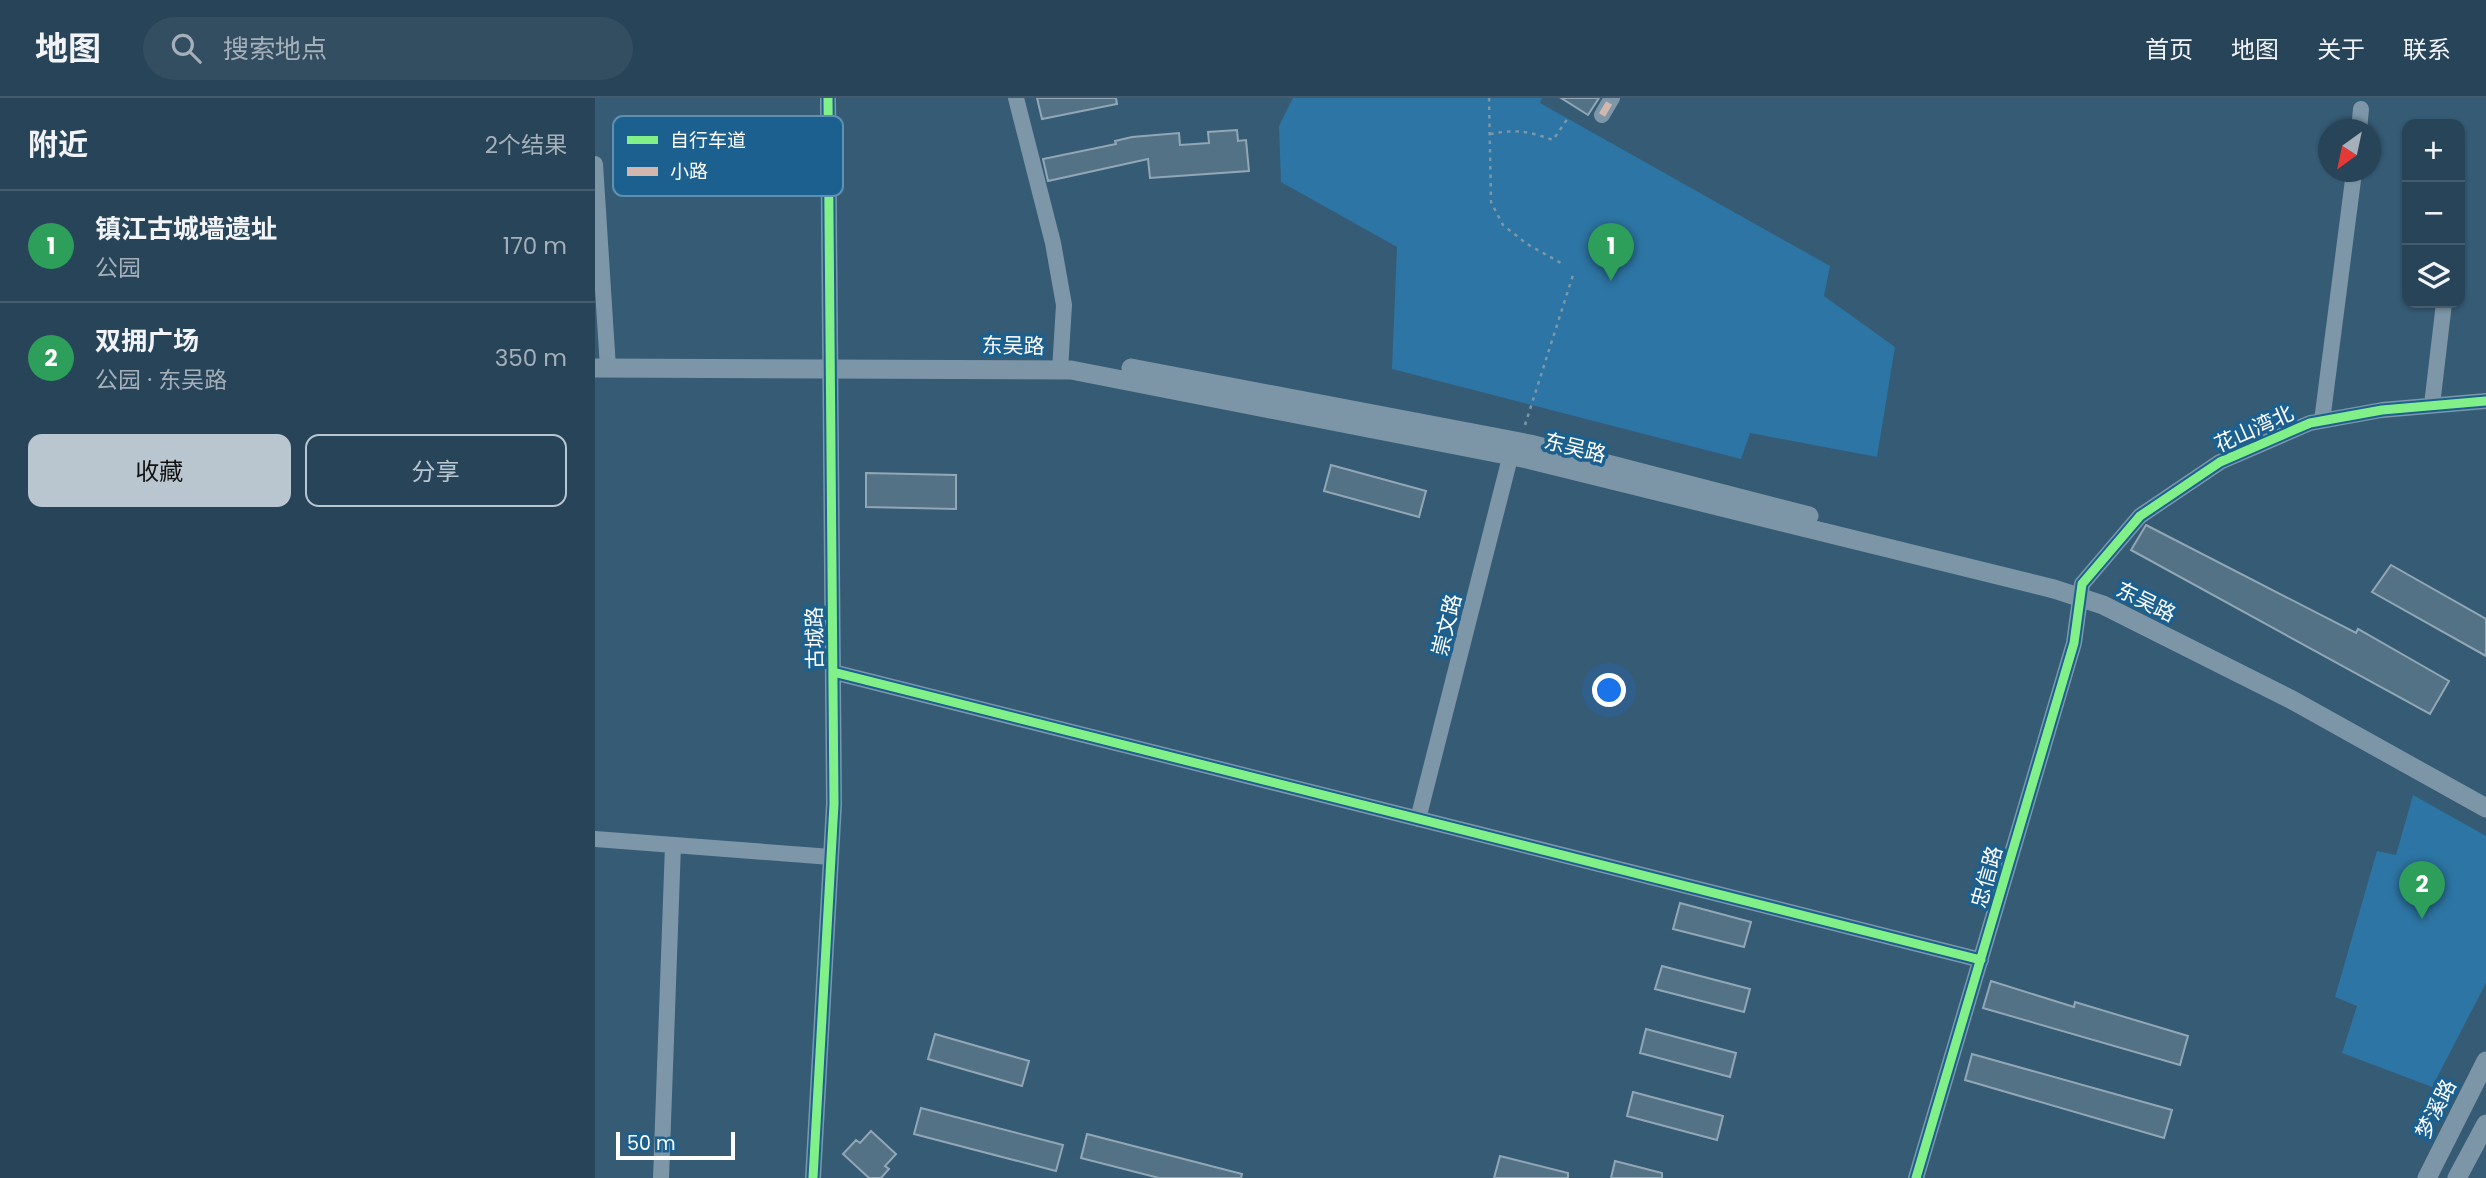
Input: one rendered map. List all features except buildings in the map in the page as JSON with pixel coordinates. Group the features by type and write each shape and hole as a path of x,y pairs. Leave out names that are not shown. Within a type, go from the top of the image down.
{"main road":[{"name":"东吴路","path":"601,361 1060,363 1086,360 1515,446 2080,591 2108,593 2300,690 2486,793"},
{"name":"东吴路","path":"2080,591 2294,701 2486,807"},
{"name":"梦溪路","path":"2427,1178 2486,1061"},
{"path":"2458,1178 2486,1124"}],"street":[{"name":"古城路","path":"828,98 828,116"},
{"path":"1016,98 1053,243 1064,305 1060,363"},
{"path":"1602,115 1612,98"},
{"path":"2360,119 2361,109"},
{"path":"595,164 601,361"},
{"path":"2322,421 2353,182"},
{"name":"古城路","path":"813,1178 834,804 829,196"},
{"path":"2432,405 2443,308"},
{"name":"花山湾北","path":"2080,591 2140,516 2220,462 2322,421 2382,410 2486,401"},
{"name":"崇文路","path":"1418,819 1515,446"},
{"name":"忠信路","path":"1916,1178 2074,643 2080,591"},
{"path":"833,672 1981,960"},
{"path":"595,839 831,857"},
{"path":"661,1178 673,845"}],"path":[{"path":"1489,98 1491,202 1503,225 1527,244 1561,262"},
{"path":"1490,134 1513,130 1531,132 1553,140 1568,118"},
{"path":"1515,446 1574,272"}],"shaded area":[{"path":"1293,98 1542,98 1540,103 1830,266 1824,296 1895,347 1877,457 1750,433 1741,459 1392,369 1397,247 1281,182 1279,126"},
{"path":"2413,795 2486,836 2486,983 2432,1087 2342,1053 2357,1006 2335,997 2377,851 2396,855"}],"marked path":[{"path":"1602,115 1612,98"}],"cycle path":[{"path":"828,98 828,116"},
{"path":"813,1178 834,804 829,196"},
{"path":"1916,1178 2074,643 2082,584 2140,516 2220,462 2310,423 2382,410 2486,401"},
{"path":"833,672 1981,960"}],"place":[{"name":"镇江古城墙遗址","path":"1611,281"},
{"name":"双拥广场","path":"2422,919"}]}
